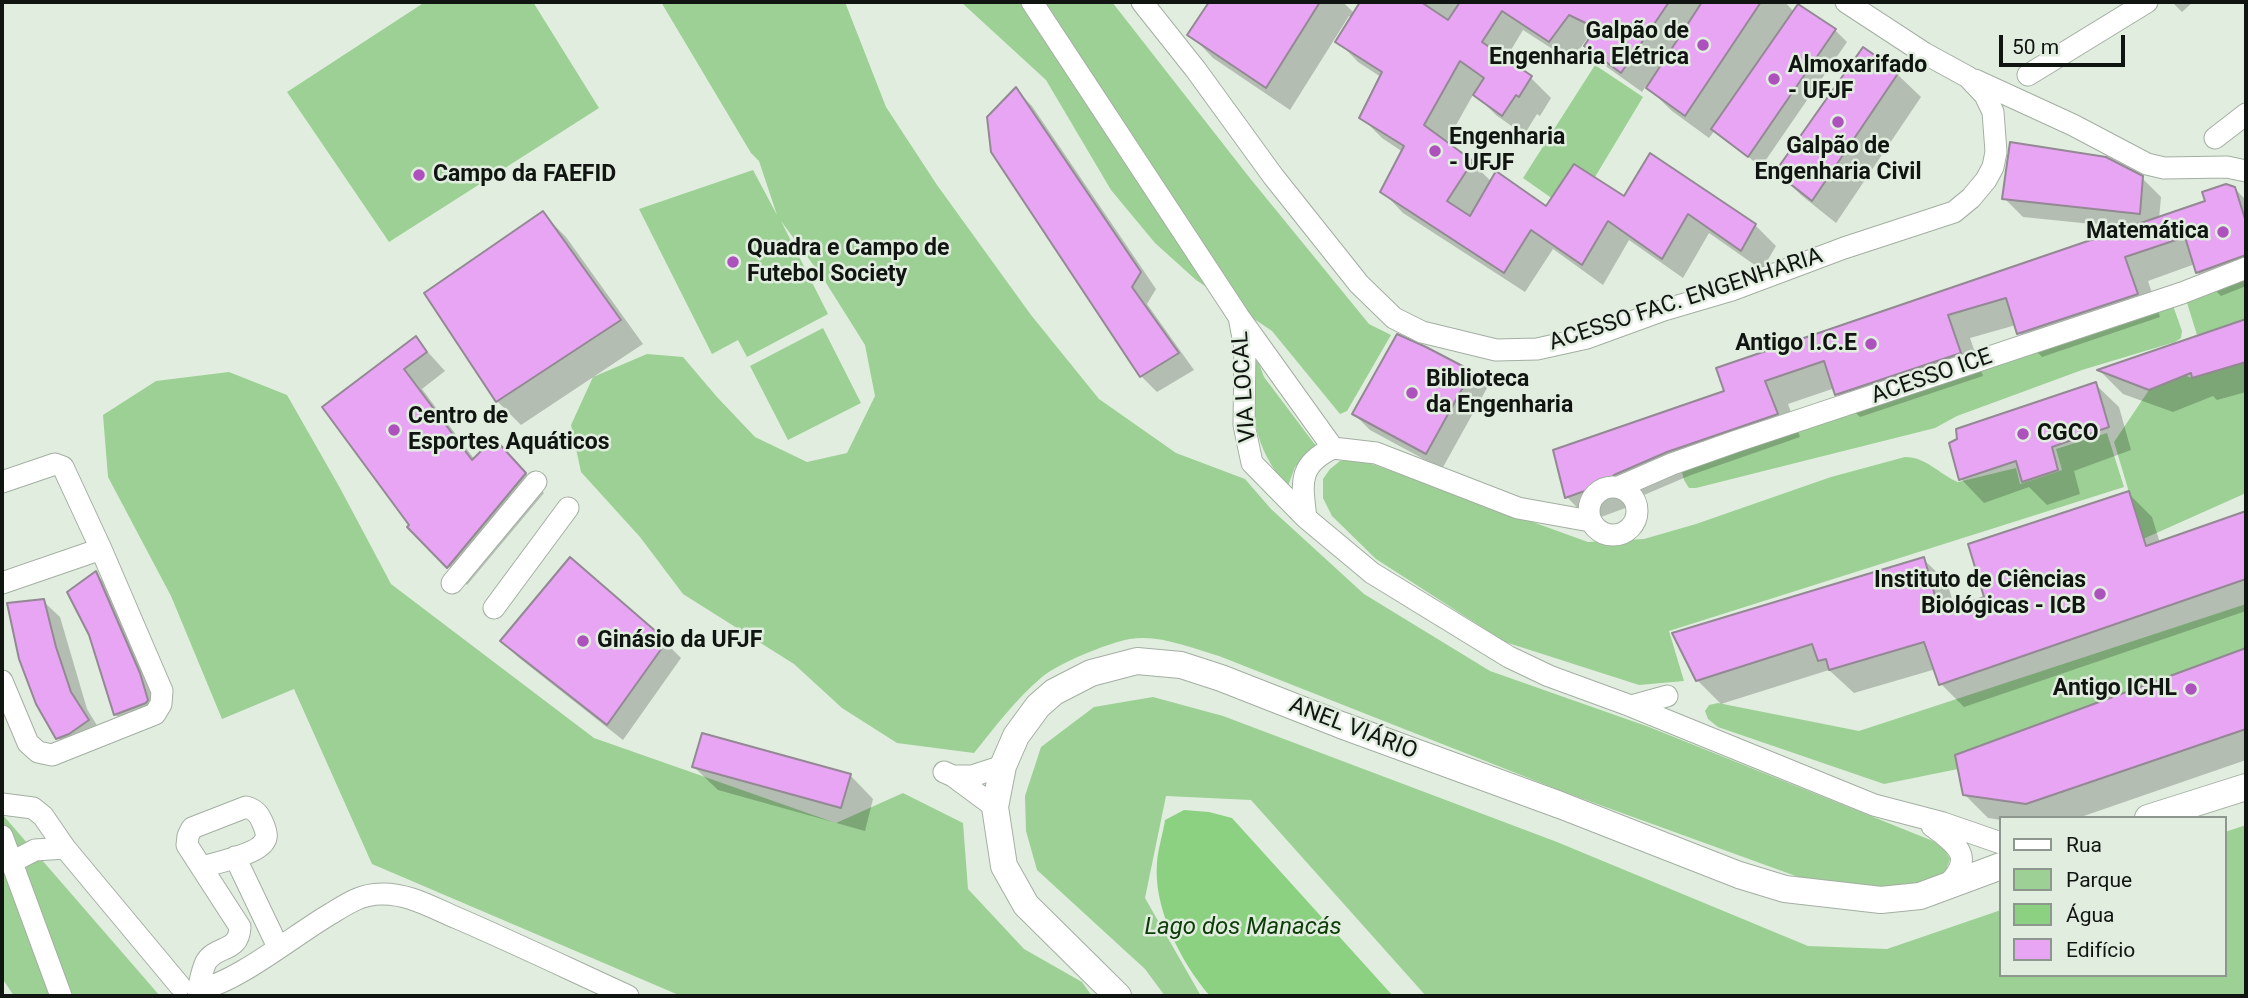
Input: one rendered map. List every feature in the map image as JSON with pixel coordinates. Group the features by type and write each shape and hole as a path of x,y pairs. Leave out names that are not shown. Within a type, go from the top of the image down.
{"main road":[{"name":"ANEL VIÁRIO","path":"1118,996 1026,905 1004,866 995,807 1003,766 1027,718 1054,692 1091,673 1137,661 1181,665 1221,678 1750,878 1785,888 1881,900 1920,896 2000,866"},
{"path":"2154,816 2246,787"}],"street":[{"name":"VIA LOCAL","path":"1032,2 1239,317 1245,348 1244,425 1252,463 1307,518 1371,573 1508,657 1549,676 1631,706 1874,805 1921,819"},
{"name":"ACESSO FAC. ENGENHARIA","path":"1142,2 1196,70 1273,176 1359,284 1394,318 1422,332 1496,350 1537,349 1587,338 1954,212 1970,198 1986,180 1993,167 1996,152 1993,112 1985,95 1968,77 1846,2"},
{"path":"2028,75 2147,2"},
{"path":"1968,77 2073,125 2147,164 2164,168 2227,167 2246,171"},
{"path":"2215,138 2246,114"},
{"name":"ACESSO ICE","path":"1619,487 1672,464 1737,441 2182,293 2246,268"},
{"path":"1239,317 1333,448"},
{"path":"1307,518 1302,481 1306,470 1313,460 1333,448 1376,453 1518,508 1590,521"},
{"path":"2,482 59,464 63,467 162,691 161,704 155,714 52,755 38,752 28,743 2,681"},
{"path":"452,583 536,482"},
{"path":"1610,486 1619,487 1631,494 1637,508 1637,516 1623,533 1608,535 1594,527 1590,521 1589,505 1596,492 1610,486"},
{"path":"494,608 568,508"},
{"path":"2,583 101,549"},
{"path":"1631,706 1667,696"},
{"path":"995,807 949,774 972,776 1003,766"},
{"path":"2,804 33,808 43,816 65,848 187,992"},
{"path":"187,992 207,962 234,944 240,936 240,927 187,845 188,836 192,828 246,807 254,809 267,835 264,844 256,850 202,867"},
{"path":"1921,819 1943,823 2000,843"},
{"path":"1921,819 1953,841 1961,852 1958,875 1944,888"},
{"path":"2,836 61,996"},
{"path":"12,862 35,850 65,848"},
{"path":"234,857 278,947"},
{"path":"12,862 52,996"},
{"path":"187,992 223,981 356,899 384,894 398,895 508,940 628,996"}],"green space":[{"name":"Campo da FAEFID","path":"425,2 533,2 599,108 389,242 287,92"},
{"path":"661,2 845,2 886,107 937,185 1031,315 1099,399 1176,453 1245,479 1271,509 1364,594 1490,671 1649,727 1933,841 1943,847 1950,859 1945,873 1935,883 1876,890 1804,879 1564,792 1219,656 1152,638 1130,639 1110,644 1049,672 1015,704 974,753 897,743 842,708 794,664 683,594 640,537 581,472 571,425 593,377 647,354 683,357 755,437 807,462 847,453 875,396 865,345 823,278 781,221 828,314 747,357 738,340 712,354 639,209 753,170 777,215 759,161 751,153"},
{"path":"961,2 1112,2 1369,324 1391,335 1347,411 1340,414 1272,331 1196,280 1155,243 1111,190 1046,80"},
{"path":"1595,65 1643,97 1595,177 1574,164 1558,188 1560,204 1523,178"},
{"path":"2246,271 2246,319 2197,335 2184,293"},
{"path":"2171,300 2182,331 2181,338 2175,342 2082,370 1957,416 1935,428 1696,488 1689,488 1684,480 1682,472 1686,466"},
{"path":"823,328 861,403 788,440 750,366"},
{"path":"1257,358 1264,377 1316,446 1295,467 1288,486 1267,458 1256,426 1253,393"},
{"path":"2246,362 2246,493 2143,539 2114,442 2149,390 2184,375 2192,378"},
{"path":"229,372 287,395 391,584 594,738 836,823 903,793 963,823 968,889 1024,949 1082,982 1092,996 681,996 372,864 294,689 222,719 171,596 108,477 103,415 156,381"},
{"path":"2107,433 2124,487 1669,631 1684,681 1639,685 1505,642 1376,559 1332,516 1323,498 1323,479 1330,469 1340,461 1358,459 1588,542 1644,539 1696,524 1831,477 1905,457 1926,463 1958,482 2016,468 2020,484 2062,470 2056,449"},
{"path":"2246,604 2246,648 1956,755 1958,769 1884,784 1718,727 1708,719 1705,711 1709,705 1718,703 1859,731"},
{"path":"1153,697 1223,716 1557,842 1808,946 1887,949 2000,910 2000,977 2227,977 2227,831 2246,825 2246,996 1426,996 1251,800 1166,796 1145,898 1201,996 1165,996 1145,969 1037,870 1026,831 1025,796 1041,747 1094,707"},
{"path":"2,814 160,996 14,996 2,978"}],"water":[{"name":"Lago dos Manacás","path":"1184,810 1209,812 1232,818 1393,996 1210,996 1199,983 1171,934 1164,916 1157,880 1165,820"}],"building":[{"path":"1209,2 1320,2 1266,88 1187,35"},
{"path":"1360,2 1421,2 1448,20 1460,2 1669,2 1621,73 1584,46 1596,28 1569,15 1549,42 1502,11 1482,42 1532,76 1519,97 1516,95 1502,116 1473,95 1484,78 1460,61 1424,125 1473,161 1447,201 1470,216 1496,171 1546,206 1574,164 1624,196 1650,153 1756,224 1741,251 1688,214 1662,259 1608,221 1582,265 1531,230 1504,273 1380,192 1404,146 1359,118 1382,72 1335,42"},
{"name":"Galpão de Engenharia Elétrica","path":"1702,2 1761,2 1685,116 1646,88"},
{"name":"Almoxarifado - UFJF","path":"1798,4 1836,29 1748,157 1711,129"},
{"name":"Galpão de Engenharia Civil","path":"1863,47 1899,72 1812,201 1775,172"},
{"path":"1016,87 1141,272 1132,287 1179,353 1140,377 991,152 987,117"},
{"path":"2010,142 2106,157 2143,176 2140,214 2002,199"},
{"name":"Antigo I.C.E","path":"2226,184 2235,187 2246,222 2246,255 2196,273 2185,237 2125,257 2138,294 2017,334 2006,298 1948,315 1961,353 1835,395 1824,361 1765,381 1778,414 1667,452 1614,475 1607,483 1565,498 1553,450 1724,391 1716,368 2205,201 2202,192"},
{"path":"543,211 621,320 496,402 424,293"},
{"path":"2246,319 2246,362 2192,378 2191,373 2149,390 2097,370"},
{"name":"Biblioteca da Engenharia","path":"1397,334 1472,371 1426,454 1352,414"},
{"path":"416,336 427,352 404,369 472,460 494,438 526,473 447,568 407,527 409,525 322,407"},
{"name":"CGCO","path":"2096,382 2109,427 2052,447 2058,470 2022,482 2016,461 1959,480 1949,443 1957,439 1956,429"},
{"path":"2129,491 2146,546 2246,511 2246,579 1939,685 1924,642 1829,670 1826,659 1818,661 1812,644 1696,681 1672,633 1924,557 1940,613 1984,597 1968,544"},
{"name":"Ginásio da UFJF","path":"570,557 667,641 607,725 500,641"},
{"path":"96,571 140,673 148,700 114,715 89,635 67,592"},
{"path":"44,599 71,692 89,720 69,734 56,739 36,704 19,659 7,603"},
{"name":"Antigo ICHL","path":"2246,648 2246,729 2026,804 1963,795 1955,755"},
{"path":"702,733 851,774 841,808 692,767"}],"place":[{"name":"Galpão de Engenharia Elétrica","path":"1703,45"},
{"name":"Almoxarifado - UFJF","path":"1774,79"},
{"name":"Galpão de Engenharia Civil","path":"1838,122"},
{"name":"Engenharia - UFJF","path":"1435,151"},
{"name":"Campo da FAEFID","path":"419,175"},
{"name":"Matemática","path":"2223,232"},
{"name":"Quadra e Campo de Futebol Society","path":"733,262"},
{"name":"Antigo I.C.E","path":"1871,344"},
{"name":"Biblioteca da Engenharia","path":"1412,393"},
{"name":"Centro de Esportes Aquáticos","path":"394,430"},
{"name":"CGCO","path":"2023,434"},
{"name":"Instituto de Ciências Biológicas - ICB","path":"2100,594"},
{"name":"Ginásio da UFJF","path":"583,641"},
{"name":"Antigo ICHL","path":"2191,689"}]}
